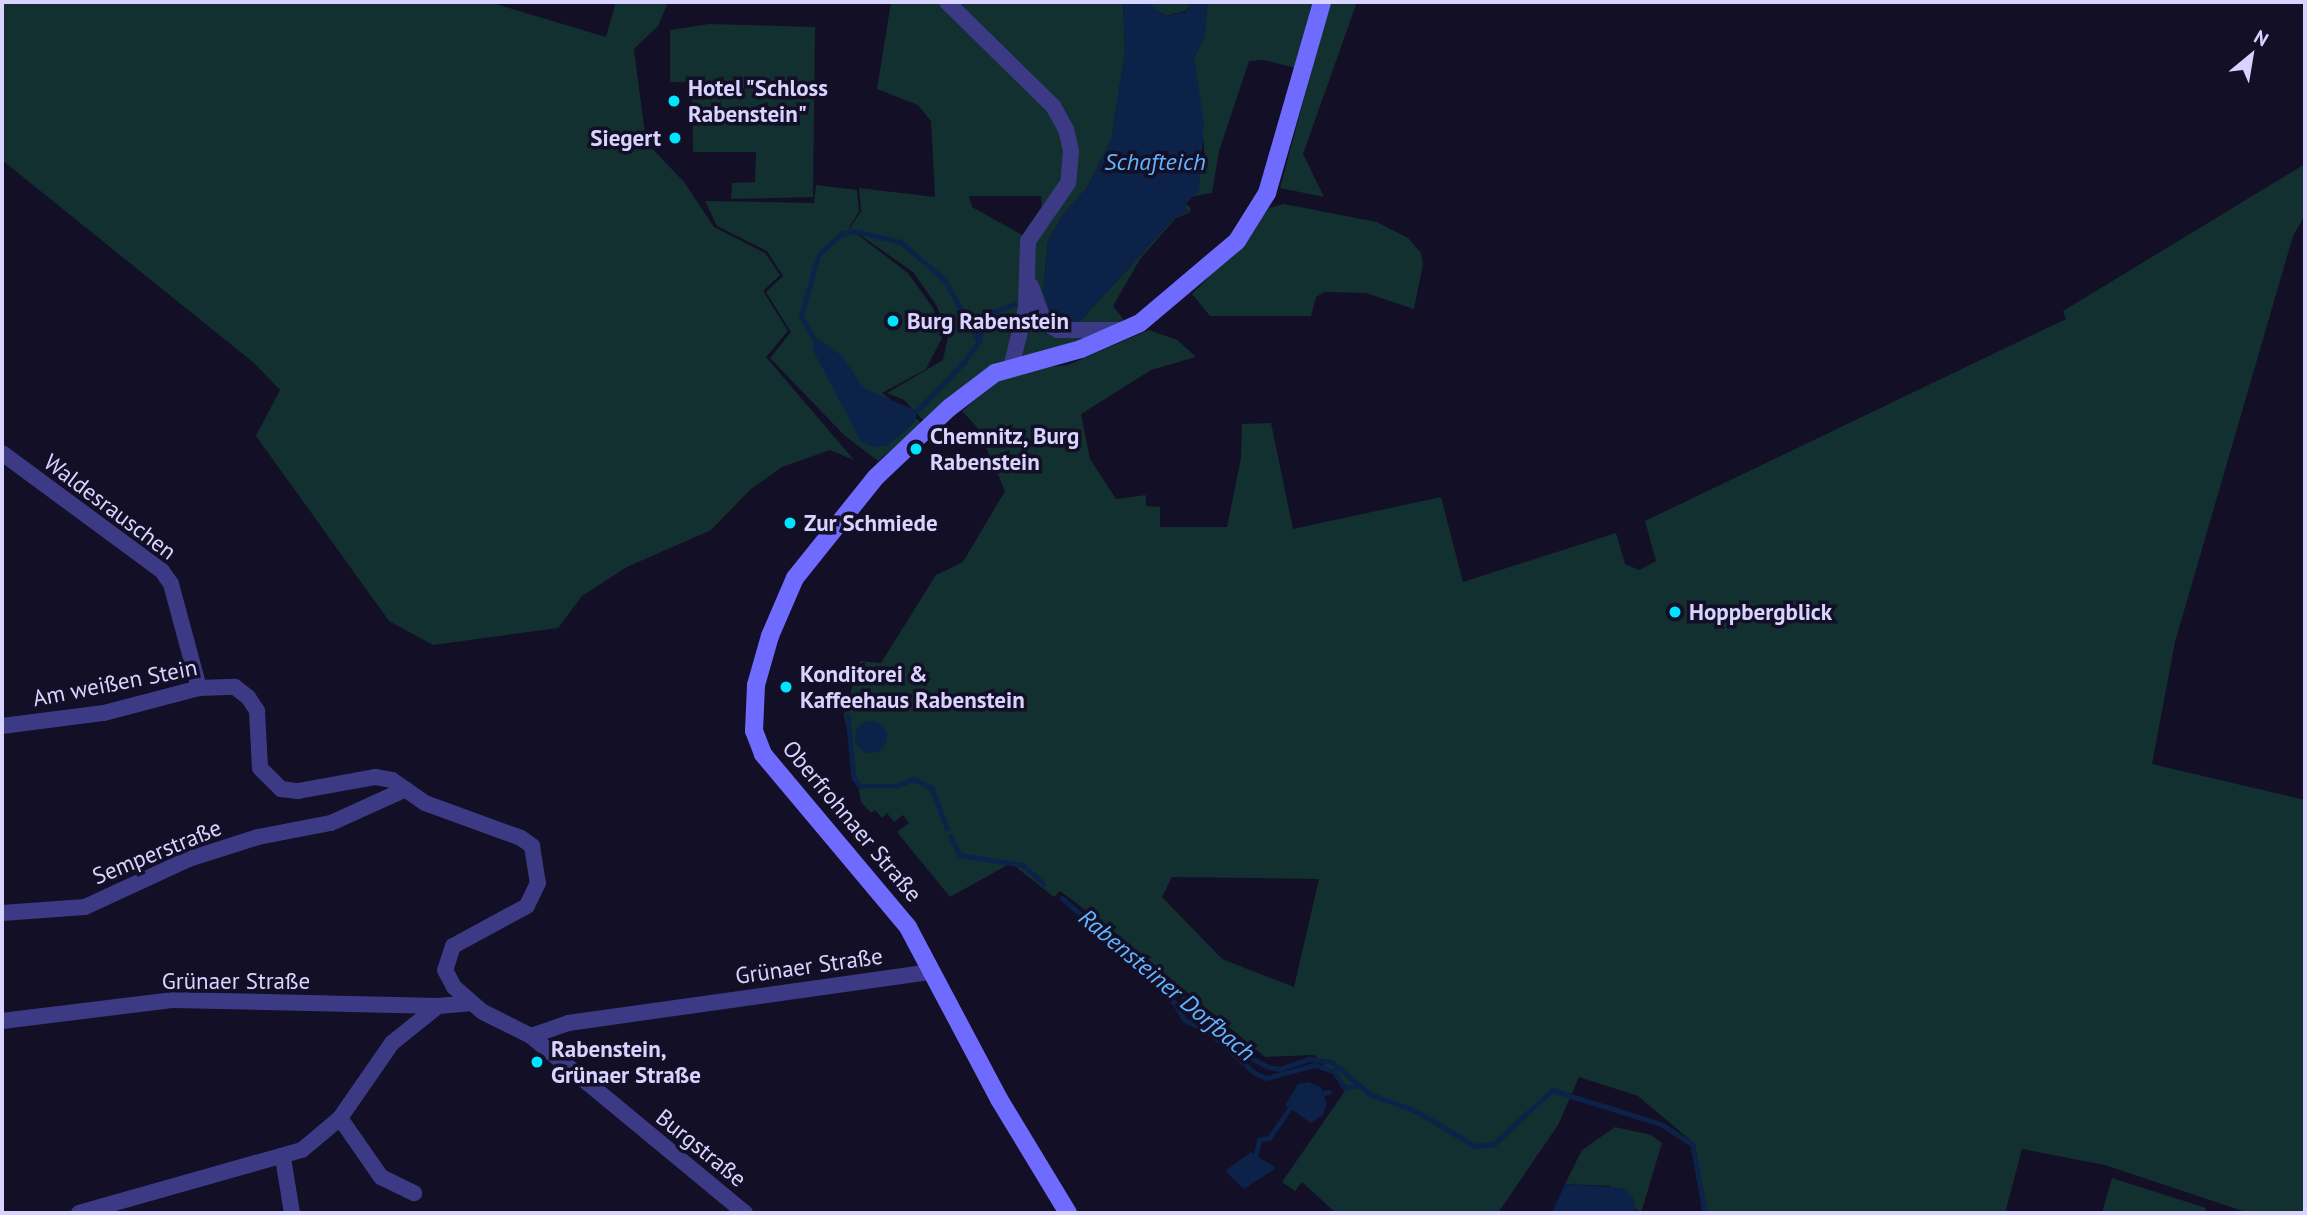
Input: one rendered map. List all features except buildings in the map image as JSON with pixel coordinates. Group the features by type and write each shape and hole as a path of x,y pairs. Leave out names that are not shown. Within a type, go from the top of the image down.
{"main road":[{"name":"Oberfrohnaer Straße","path":"1068,1213 929,972 908,927 763,754 754,731 755,685 770,636 796,578 876,477 949,408 995,373 1081,349 1140,323 1237,241 1258,211 1287,128 1322,2"}],"street":[{"path":"947,2 1052,106 1066,129 1071,151 1068,183 1028,241 1029,280 1011,367"},
{"path":"1029,280 1044,322 1058,330 1126,329"},
{"name":"Waldesrauschen","path":"2,453 162,571 171,584 199,688"},
{"name":"Am weißen Stein","path":"2,726 104,713 199,688 235,687 248,697 257,711 260,768 281,789 298,791 375,777 406,789 425,803 532,846 539,871 527,906 453,946 445,970 470,1003 531,1036"},
{"name":"Semperstraße","path":"2,914 85,907 189,859 258,837 331,823 406,789"},
{"name":"Grünaer Straße","path":"531,1036 568,1023 929,972"},
{"name":"Grünaer Straße","path":"2,1021 174,1000 438,1006 470,1003"},
{"path":"79,1213 283,1158 302,1150 340,1118 392,1044 438,1006"},
{"name":"Burgstraße","path":"531,1036 745,1213"},
{"path":"340,1118 380,1177 414,1193"},
{"path":"283,1158 292,1213"}],"green space":[{"path":"2,2 489,2 606,37 616,2 662,2 667,5 658,26 634,49 646,142 684,182 714,227 765,253 780,275 763,291 788,331 766,357 854,460 830,450 782,467 751,489 711,530 627,567 582,596 558,628 433,645 389,621 256,436 280,390 254,363 2,160"},
{"path":"891,2 1123,2 1125,53 1111,140 1087,188 1064,213 1048,241 1043,291 1058,320 1081,320 1175,217 1188,212 1185,205 1205,156 1194,57 1204,38 1208,2 1357,2 1303,154 1324,197 1280,188 1311,72 1264,60 1249,61 1219,151 1212,193 1189,197 1186,204 1191,208 1189,213 1176,218 1140,259 1113,306 1124,320 1080,341 1039,352 924,421 904,400 887,393 943,360 948,336 937,306 913,272 850,228 861,211 859,188 935,197 931,121 918,105 877,89","holes":["969,196 1041,196 1042,213 1026,237 972,207"]},
{"path":"1146,2 1194,2 1185,11 1165,16"},
{"path":"709,24 815,27 813,197 731,199 732,183 755,182 756,152 693,152 692,82 670,82 670,30"},
{"path":"2305,164 2305,215 2293,236 2175,642 2152,764 2305,800 2305,1213 2249,1213 2105,1165 2022,1149 2005,1213 1707,1213 1695,1144 1638,1096 1579,1077 1558,1125 1498,1213 1336,1213 1302,1182 1295,1191 1282,1182 1347,1088 1314,1055 1265,1057 1116,933 1060,891 1054,897 1011,863 950,897 897,832 909,823 903,815 894,822 887,813 882,818 875,810 871,813 861,802 844,715 860,661 881,663 936,575 963,562 1005,491 977,427 962,411 1002,378 1027,369 1068,365 1149,330 1177,340 1196,357 1151,370 1081,414 1090,459 1116,499 1146,495 1146,506 1160,507 1160,527 1227,527 1241,458 1242,424 1271,423 1293,529 1441,497 1463,582 1616,533 1625,564 1639,570 1656,561 1645,521 2066,319 2063,311","holes":["1172,877 1319,879 1294,987 1222,959 1162,897"]},
{"path":"816,185 857,190 859,211 849,228 908,273 933,308 942,338 926,369 882,393 922,423 878,461 844,435 770,358 791,332 766,292 783,276 767,251 717,226 705,201 814,203"},
{"path":"1284,204 1377,222 1408,238 1421,253 1423,264 1414,309 1366,293 1325,292 1316,297 1311,316 1210,316 1192,294 1241,245 1269,208"},
{"path":"1615,1127 1651,1135 1662,1143 1641,1213 1609,1186 1565,1184 1582,1150"},
{"path":"2112,1178 2206,1208 2205,1213 2102,1213"}],"water":[{"name":"Schafteich","path":"1123,2 1146,2 1166,16 1185,12 1194,2 1208,2 1204,38 1194,57 1204,122 1199,190 1185,205 1188,212 1175,217 1081,320 1070,325 1049,310 1043,291 1048,241 1064,213 1087,188 1111,140 1125,53"},
{"path":"821,340 842,356 864,388 917,411 915,422 887,446 873,447 861,442 812,348"},
{"path":"871,721 882,726 887,737 882,748 871,753 860,748 855,737 860,726"},
{"path":"1308,1082 1321,1087 1327,1104 1323,1115 1311,1123 1285,1105 1298,1084"},
{"path":"1251,1152 1276,1168 1244,1189 1225,1171"},
{"path":"1565,1184 1623,1188 1633,1197 1636,1213 1552,1213"}],"waterway":[{"path":"821,252 841,234 854,231 901,242 945,280 979,341"},
{"path":"817,344 801,316 818,256"},
{"name":"Rabensteiner Dorfbach","path":"917,411 965,361 979,341 985,315 1015,304"},
{"name":"Rabensteiner Dorfbach","path":"848,715 854,778 860,786 895,786 914,779 932,788 947,828"},
{"name":"Rabensteiner Dorfbach","path":"951,836 960,855 1023,865 1044,884"},
{"name":"Rabensteiner Dorfbach","path":"1062,898 1111,941 1131,949 1251,1058 1269,1067 1280,1069 1309,1059 1332,1062 1370,1094 1416,1111 1475,1146 1494,1144 1552,1090 1661,1124 1693,1145 1705,1213"},
{"path":"1111,941 1174,1002 1185,1020 1208,1031 1255,1073 1266,1078 1315,1065 1334,1071 1345,1088 1358,1085"},
{"path":"1324,1093 1329,1092"},
{"path":"1256,1154 1259,1140 1269,1138 1289,1109"}],"place":[{"name":"Hotel \"Schloss Rabenstein\"","path":"674,101"},
{"name":"Siegert","path":"675,138"},
{"name":"Burg Rabenstein","path":"893,321"},
{"name":"Chemnitz, Burg Rabenstein","path":"916,449"},
{"name":"Zur Schmiede","path":"790,523"},
{"name":"Hoppbergblick","path":"1675,612"},
{"name":"Konditorei & Kaffeehaus Rabenstein","path":"786,687"},
{"name":"Rabenstein, Grünaer Straße","path":"537,1062"}]}
